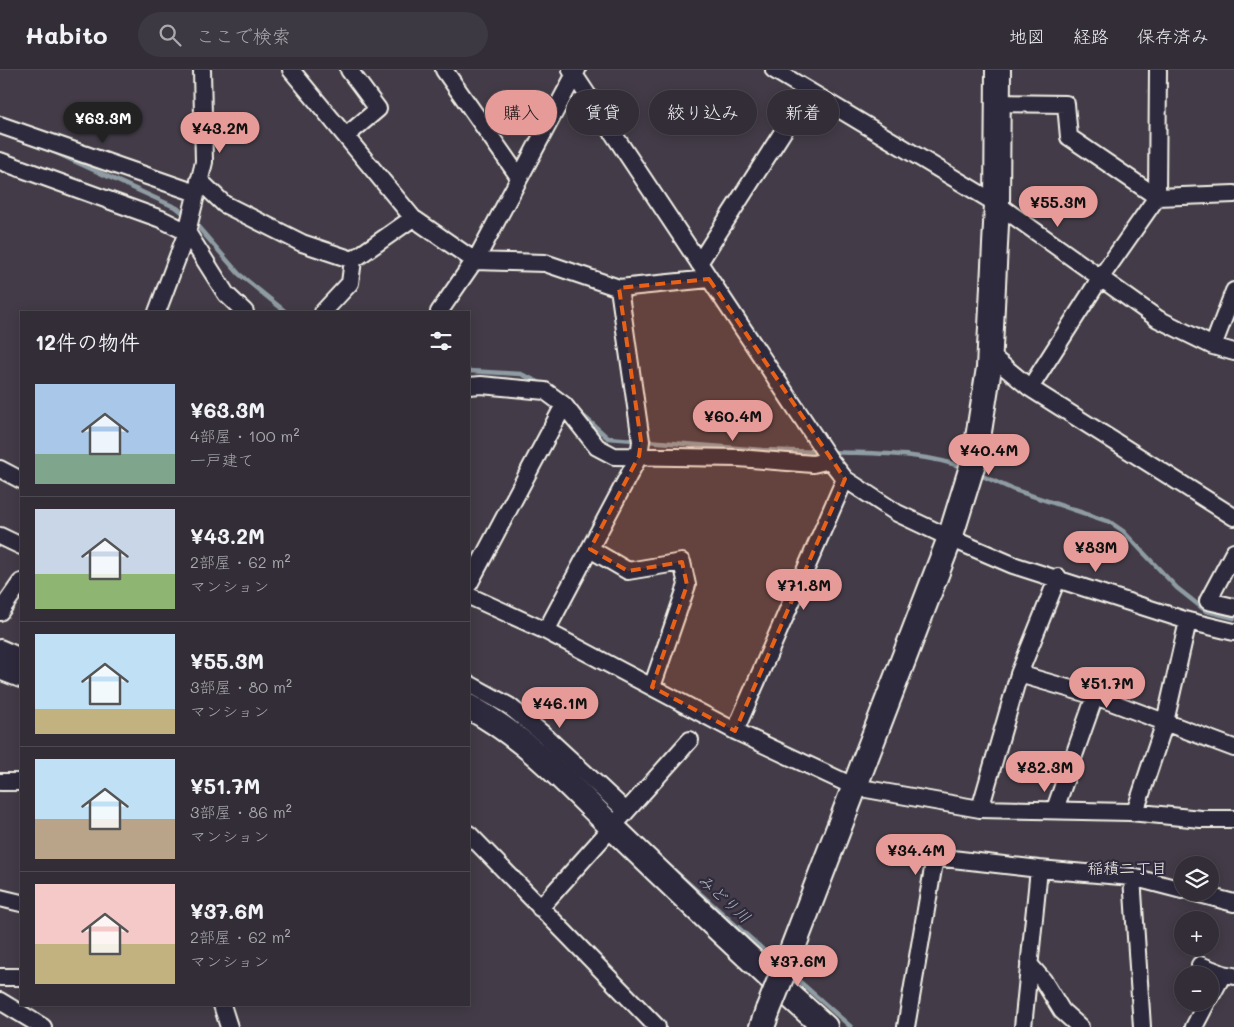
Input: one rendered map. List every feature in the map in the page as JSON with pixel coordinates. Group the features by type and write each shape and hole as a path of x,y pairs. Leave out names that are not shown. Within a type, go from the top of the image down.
{"street":[{"path":"157,311 186,232 204,162 202,70"},
{"path":"291,70 413,218 475,261 545,263 619,288 709,279"},
{"path":"346,136 378,109 349,70"},
{"path":"444,70 519,177"},
{"path":"774,70 807,90"},
{"path":"765,1019 950,538 975,457 990,355 997,204 998,70"},
{"path":"1030,388 1101,277 1157,196 1158,70"},
{"path":"440,311 475,261 575,72 709,279 830,460 845,479 897,512 950,538 1013,565 1058,577 1188,621 1234,632"},
{"path":"998,103 1066,104 1068,136 1157,196 1234,194"},
{"path":"839,109 997,204 1158,319 1213,346 1234,352"},
{"path":"0,125 198,186 224,204 302,243 353,260"},
{"path":"699,262 781,135"},
{"path":"0,161 161,219 186,232 226,294 244,311"},
{"path":"324,311 350,283 353,260 413,218"},
{"path":"546,631 639,456 641,441 619,288"},
{"path":"1213,346 1234,291"},
{"path":"990,355 1030,388 1234,516"},
{"path":"470,386 481,385 545,391 564,405 597,447 614,456 738,458 813,464 830,460"},
{"path":"470,582 564,405"},
{"path":"0,469 20,479"},
{"path":"734,731 845,479"},
{"path":"0,536 20,546"},
{"path":"590,549 628,571 682,562 687,585 652,687"},
{"path":"1234,552 1208,601 1234,607"},
{"path":"980,809 1019,674 1058,577"},
{"path":"0,612 20,583"},
{"path":"470,596 546,631 734,731 855,787 980,809 1135,812 1201,819 1234,819"},
{"path":"1135,812 1165,722 1188,621"},
{"path":"0,648 20,658"},
{"path":"0,667 20,675"},
{"path":"1019,674 1095,696 1234,748"},
{"path":"470,685 509,706 543,734 618,819 825,1027"},
{"path":"1055,809 1095,696"},
{"path":"470,708 497,722 618,819"},
{"path":"540,908 690,740"},
{"path":"0,782 20,782"},
{"path":"470,835 657,1027"},
{"path":"906,1027 935,857 1132,877 1174,888"},
{"path":"1023,1027 1039,869"},
{"path":"1132,877 1142,1027"},
{"path":"0,898 20,903"},
{"path":"1219,899 1234,903"},
{"path":"1030,964 1043,980 1062,1011 1080,1027"},
{"path":"1200,965 1229,975 1219,987"},
{"path":"0,977 20,977"},
{"path":"0,1001 43,1027"},
{"path":"222,1006 229,1027"},
{"path":"1194,1027 1202,1011"}],"highlighted area":[{"path":"709,279 845,479 735,731 652,687 687,585 682,562 628,571 590,549 639,456 641,441 619,288"}],"waterway":[{"path":"52,151 177,208 187,216"},
{"path":"193,221 239,274 285,311"},
{"path":"470,371 521,374 545,385"},
{"path":"579,412 608,438 762,450 820,452"},
{"path":"831,452 916,456 964,468"},
{"path":"978,474 1012,489 1110,522 1123,531 1177,588 1206,611 1234,618"},
{"name":"みどり川","path":"659,857 778,963"},
{"name":"みどり川","path":"790,973 851,1027"}],"district":[{"name":"稲積二丁目","path":"1127,867"}]}
